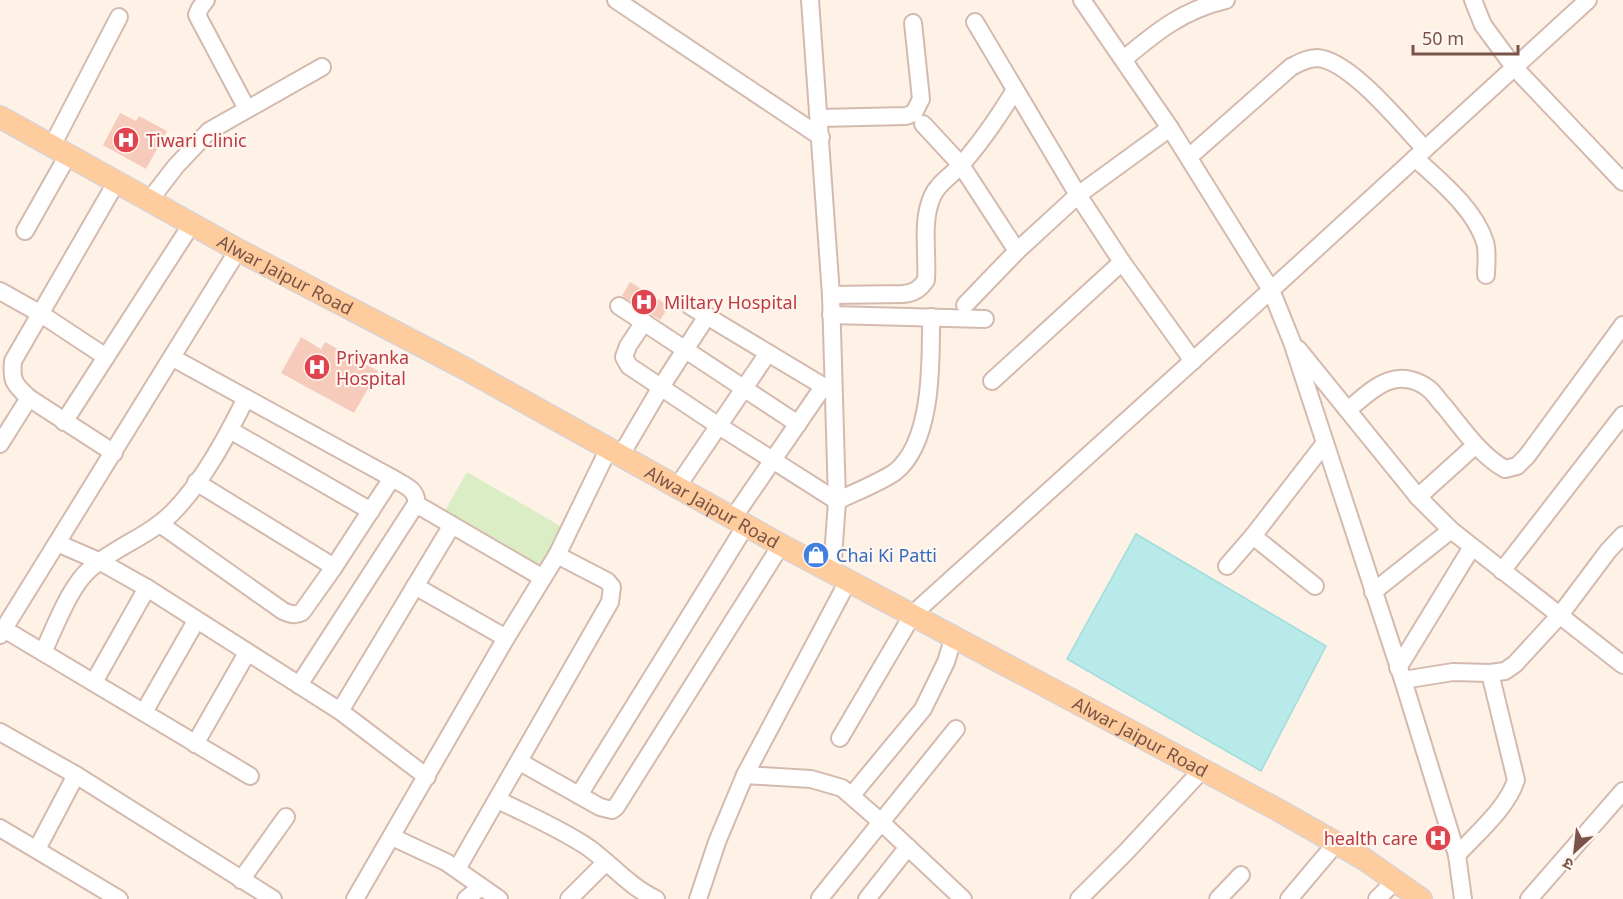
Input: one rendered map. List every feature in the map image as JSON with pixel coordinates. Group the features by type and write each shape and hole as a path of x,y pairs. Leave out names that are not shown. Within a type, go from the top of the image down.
{"main road":[{"name":"Alwar Jaipur Road","path":"0,117 117,181 191,225 464,368 781,545 1336,842 1421,899"}],"street":[{"path":"206,0 198,15 247,110"},
{"path":"616,0 821,138"},
{"path":"698,899 717,842 746,775 840,577 837,501 828,389 831,295 810,0"},
{"path":"1082,0 1189,157 1271,290 1292,342 1401,674 1457,855 1463,899"},
{"path":"1124,59 1154,33 1174,20 1194,9 1226,0"},
{"path":"1473,0 1484,25 1514,68 1623,182"},
{"path":"840,738 913,614 1588,0"},
{"path":"25,231 119,17"},
{"path":"975,22 1078,195 1122,262 1193,361"},
{"path":"820,118 906,116 914,112 921,99 913,23"},
{"path":"1189,157 1290,67 1315,58 1329,61 1355,77 1420,153 1475,223 1486,243 1486,275"},
{"path":"150,201 195,144 209,131 322,67"},
{"path":"831,295 903,294 920,288 926,280 927,219 932,196 960,165 1002,111 1015,90"},
{"path":"923,124 960,165 1017,251"},
{"path":"965,305 1017,251 1078,195 1170,128"},
{"path":"114,453 28,398 17,387 11,376 13,361 117,181"},
{"path":"64,422 191,225"},
{"path":"238,250 2,632 43,652 250,776"},
{"path":"992,381 1122,262"},
{"path":"0,291 41,314 106,357"},
{"path":"619,306 798,424"},
{"path":"690,306 828,389"},
{"path":"831,315 985,319"},
{"path":"355,899 506,638 557,555 615,451 661,387 707,316"},
{"path":"837,501 895,472 909,457 922,425 929,389 931,318"},
{"path":"644,322 628,346 624,357 629,366 837,501"},
{"path":"1348,410 1390,380 1415,380 1429,389 1480,450 1495,464 1505,469 1517,466 1527,456 1623,325"},
{"path":"1292,342 1418,497 1451,530 1623,665"},
{"path":"677,487 768,353"},
{"path":"173,358 413,490 417,498 416,504 299,685"},
{"path":"579,795 740,522 773,460 798,424 828,389"},
{"path":"0,444 28,398"},
{"path":"43,652 77,585 90,569 160,524 182,502 230,430 246,398"},
{"path":"1502,571 1623,415"},
{"path":"230,430 371,511"},
{"path":"1227,566 1253,536 1324,443"},
{"path":"1418,497 1469,451"},
{"path":"160,524 283,611 298,614 302,612 334,567 392,478"},
{"path":"196,482 334,567"},
{"path":"416,504 543,578"},
{"path":"340,711 452,525"},
{"path":"1373,592 1451,530"},
{"path":"1253,536 1316,586"},
{"path":"57,543 101,562 147,588 340,711 427,777"},
{"path":"1401,674 1504,671 1515,664 1560,615 1620,543"},
{"path":"520,762 606,809 612,810 616,807 781,545"},
{"path":"1401,674 1472,547"},
{"path":"457,869 610,603 612,587 607,581 557,555"},
{"path":"415,586 506,638"},
{"path":"94,682 147,588"},
{"path":"144,712 196,621"},
{"path":"852,795 923,709 946,662 954,636"},
{"path":"195,744 247,653"},
{"path":"1457,855 1499,809 1513,789 1515,780 1490,673"},
{"path":"820,898 956,729"},
{"path":"0,732 76,776 273,899"},
{"path":"1079,899 1202,770"},
{"path":"746,775 820,780 842,788 963,899"},
{"path":"37,849 76,776"},
{"path":"1529,899 1623,791"},
{"path":"498,800 581,843 606,861 634,887 656,899"},
{"path":"242,880 286,817"},
{"path":"0,828 117,898"},
{"path":"392,837 457,869 499,899"},
{"path":"1289,899 1336,842"},
{"path":"867,899 908,847"},
{"path":"570,899 606,861"},
{"path":"1218,899 1241,875"},
{"path":"1377,899 1395,880"},
{"path":"466,899 481,887"}],"green space":[{"path":"467,472 562,527 535,574 440,519"}],"water":[{"path":"1136,534 1326,646 1261,771 1067,659"}],"building":[{"path":"120,113 136,121 139,116 167,131 146,169 103,145"},
{"path":"630,282 669,306 660,320 622,296"},
{"path":"301,337 321,349 325,342 378,371 354,413 281,373"}],"place":[{"name":"Tiwari Clinic","path":"126,140"},
{"name":"Miltary Hospital","path":"644,302"},
{"name":"Priyanka Hospital","path":"317,367"},
{"name":"Chai Ki Patti","path":"816,555"},
{"name":"health care","path":"1438,838"}]}
